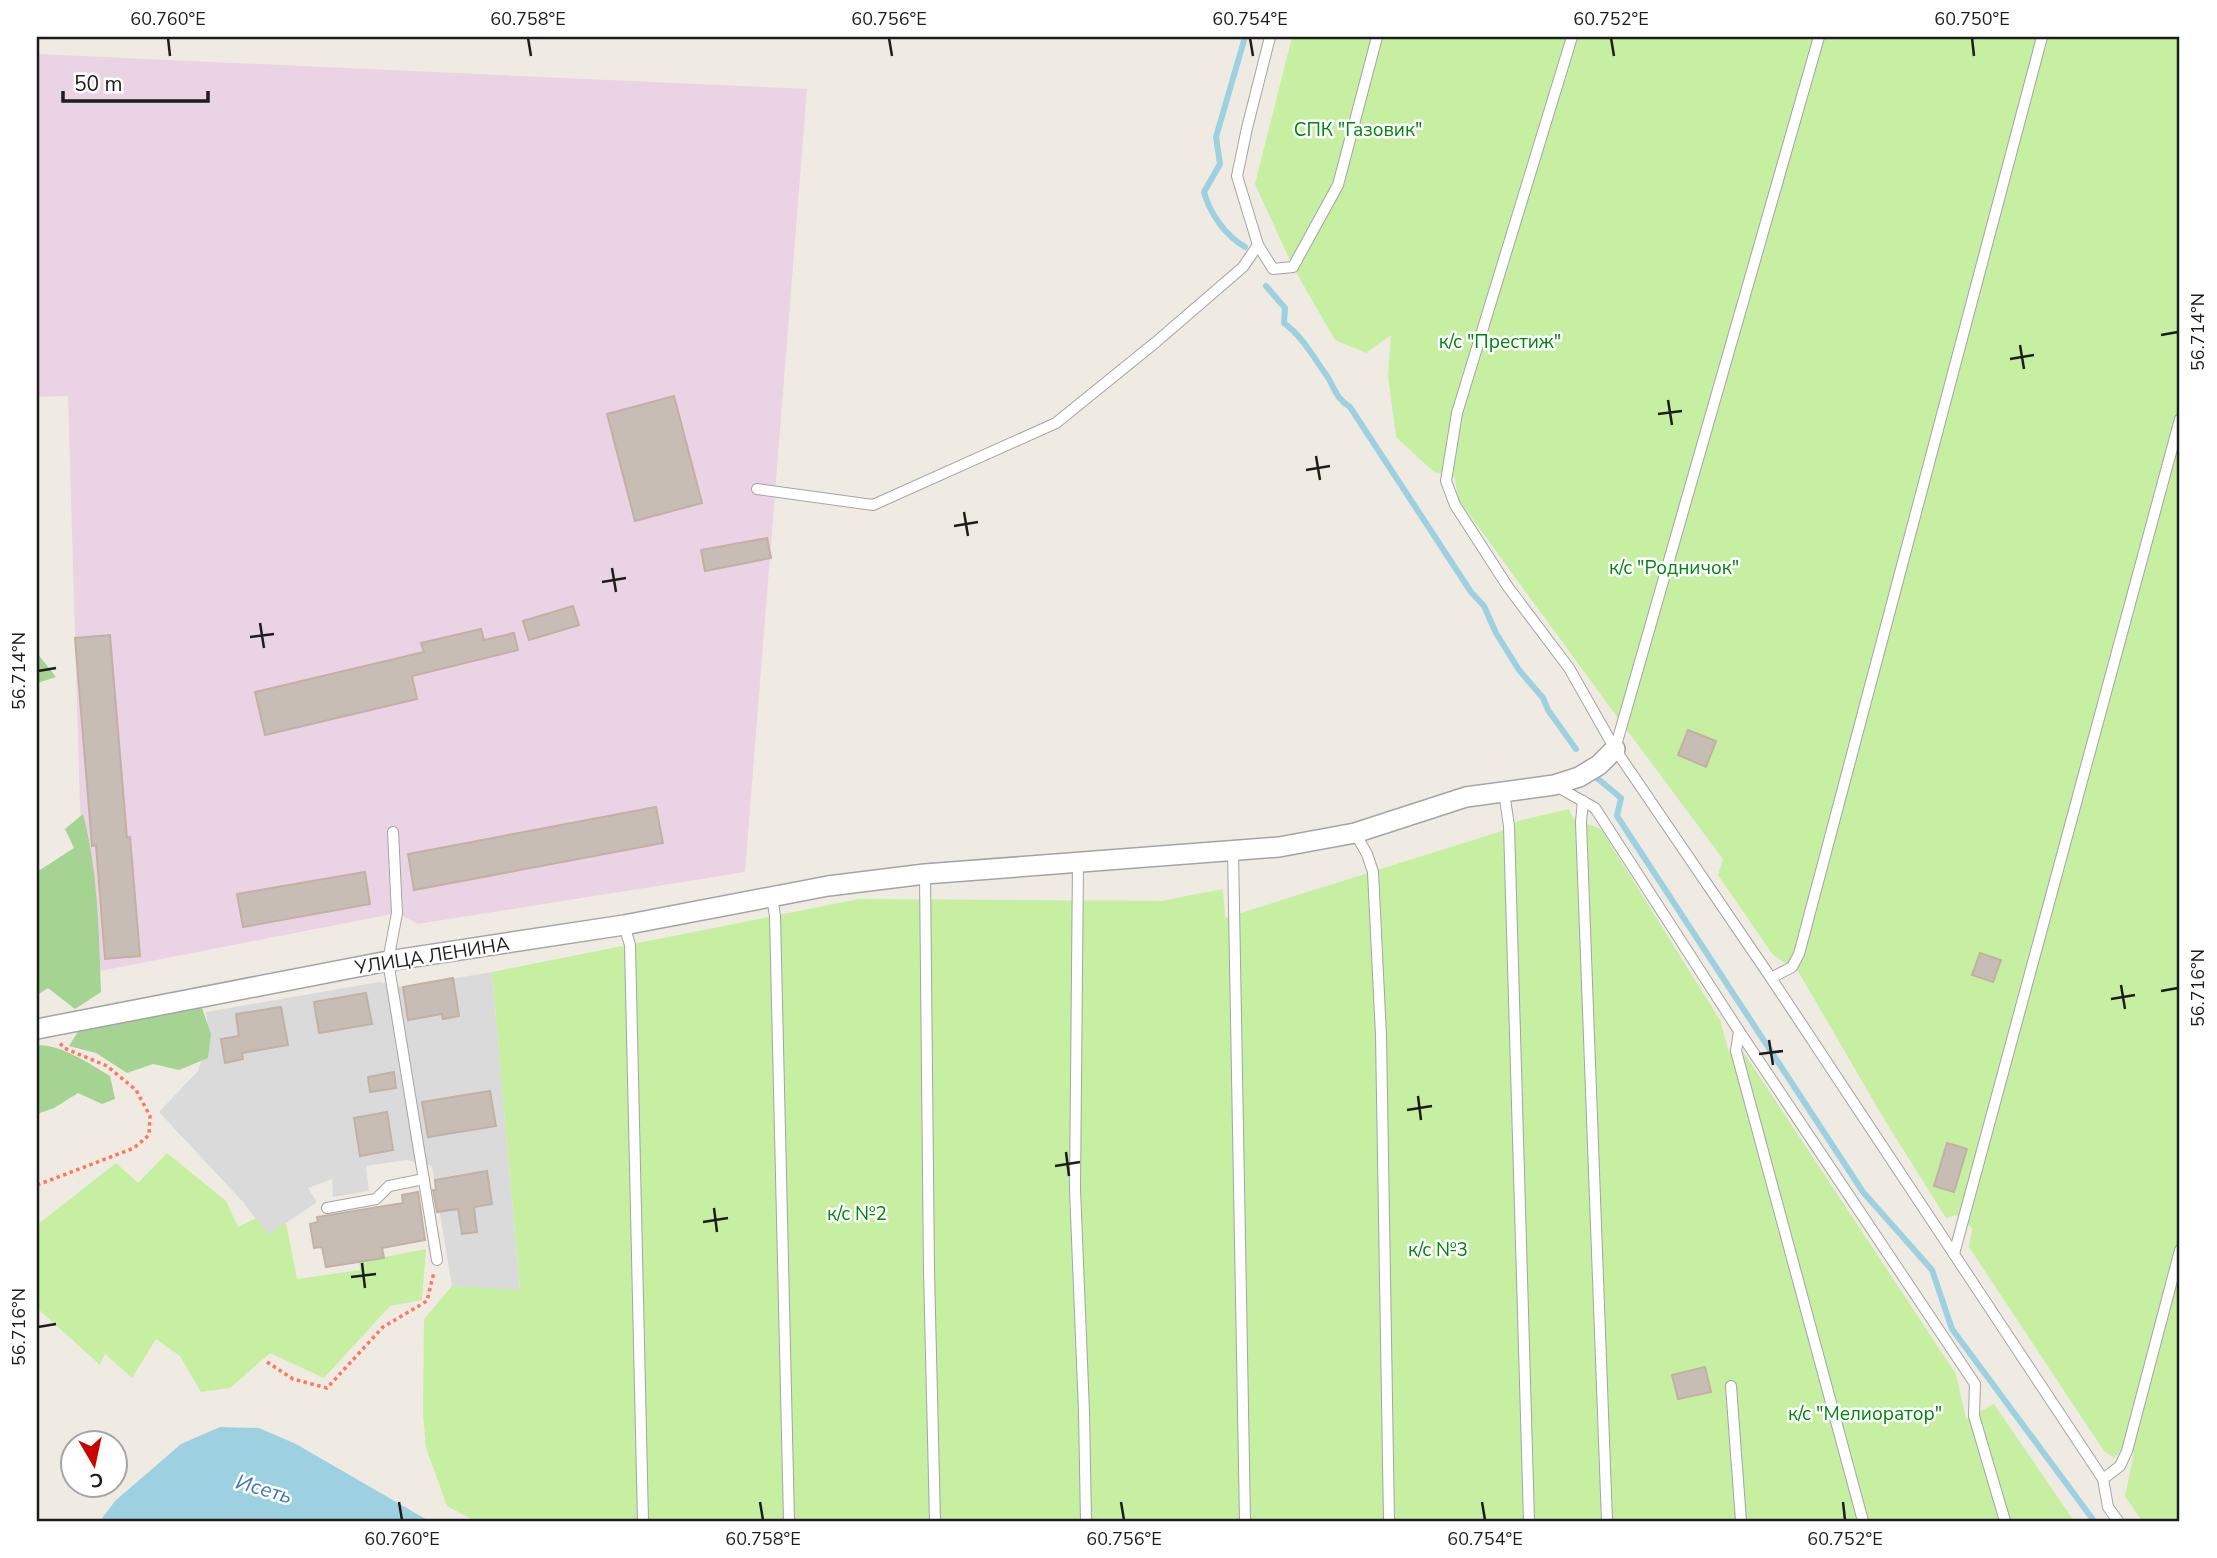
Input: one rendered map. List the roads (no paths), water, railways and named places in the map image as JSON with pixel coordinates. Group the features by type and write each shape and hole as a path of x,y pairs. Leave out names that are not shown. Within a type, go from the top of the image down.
{"street":[{"name":"УЛИЦА ЛЕНИНА","path":"42,1028 388,961 624,925 828,886 925,874 1279,847 1355,833 1466,797 1554,785 1579,777 1599,765 1615,749"}],"lane":[{"path":"1270,37 1237,176 1258,245 1273,270 1293,267 1338,185 1377,37"},
{"path":"1572,37 1457,413 1446,481 1455,505 1508,587 1569,668 1615,749 1771,978 2103,1479 2108,1507 2118,1521"},
{"path":"1615,749 1819,37"},
{"path":"1771,978 1792,967 1799,954 2042,37"},
{"path":"757,489 873,505 1056,423 1243,267 1258,245"},
{"path":"1954,1254 2180,419"},
{"path":"1554,785 1595,808 1739,1031 1975,1384 1974,1416 2005,1521"},
{"path":"1504,792 1509,826 1529,1521"},
{"path":"1583,801 1581,822 1607,1521"},
{"path":"393,832 397,913 388,961 437,1260"},
{"path":"1355,833 1373,872 1381,1035 1389,1521"},
{"path":"1233,850 1245,1521"},
{"path":"1078,863 1075,1189 1086,1521"},
{"path":"925,874 929,1271 935,1521"},
{"path":"772,897 775,916 789,1521"},
{"path":"624,925 630,945 643,1521"},
{"path":"1739,1031 1736,1051 1864,1521"},
{"path":"327,1208 376,1199 389,1186 424,1180"},
{"path":"2103,1479 2120,1466 2127,1451 2180,1250"},
{"path":"1731,1386 1741,1521"}],"water":[{"name":"Исеть","path":"220,1427 259,1428 296,1444 429,1521 100,1521 115,1501 118,1498 130,1498 130,1488 181,1444"}],"waterway":[{"path":"1245,37 1216,137 1220,164 1204,192 1219,223 1245,247"},
{"path":"1266,286 1285,308 1284,323 1302,341 1339,396 1350,407 1471,592 1484,606 1496,633 1519,670 1543,698 1548,710 1576,749"},
{"path":"1597,778 1621,798 1617,816 1863,1192 1932,1270 1952,1329 2094,1521"}],"park label":[{"name":"СПК \"Газовик\"","path":"1358,129"},
{"name":"к/с \"Престиж\"","path":"1500,341"},
{"name":"к/с \"Родничок\"","path":"1674,567"},
{"name":"к/с №2","path":"857,1213"},
{"name":"к/с №3","path":"1438,1249"},
{"name":"к/с \"Мелиоратор\"","path":"1865,1413"}]}
